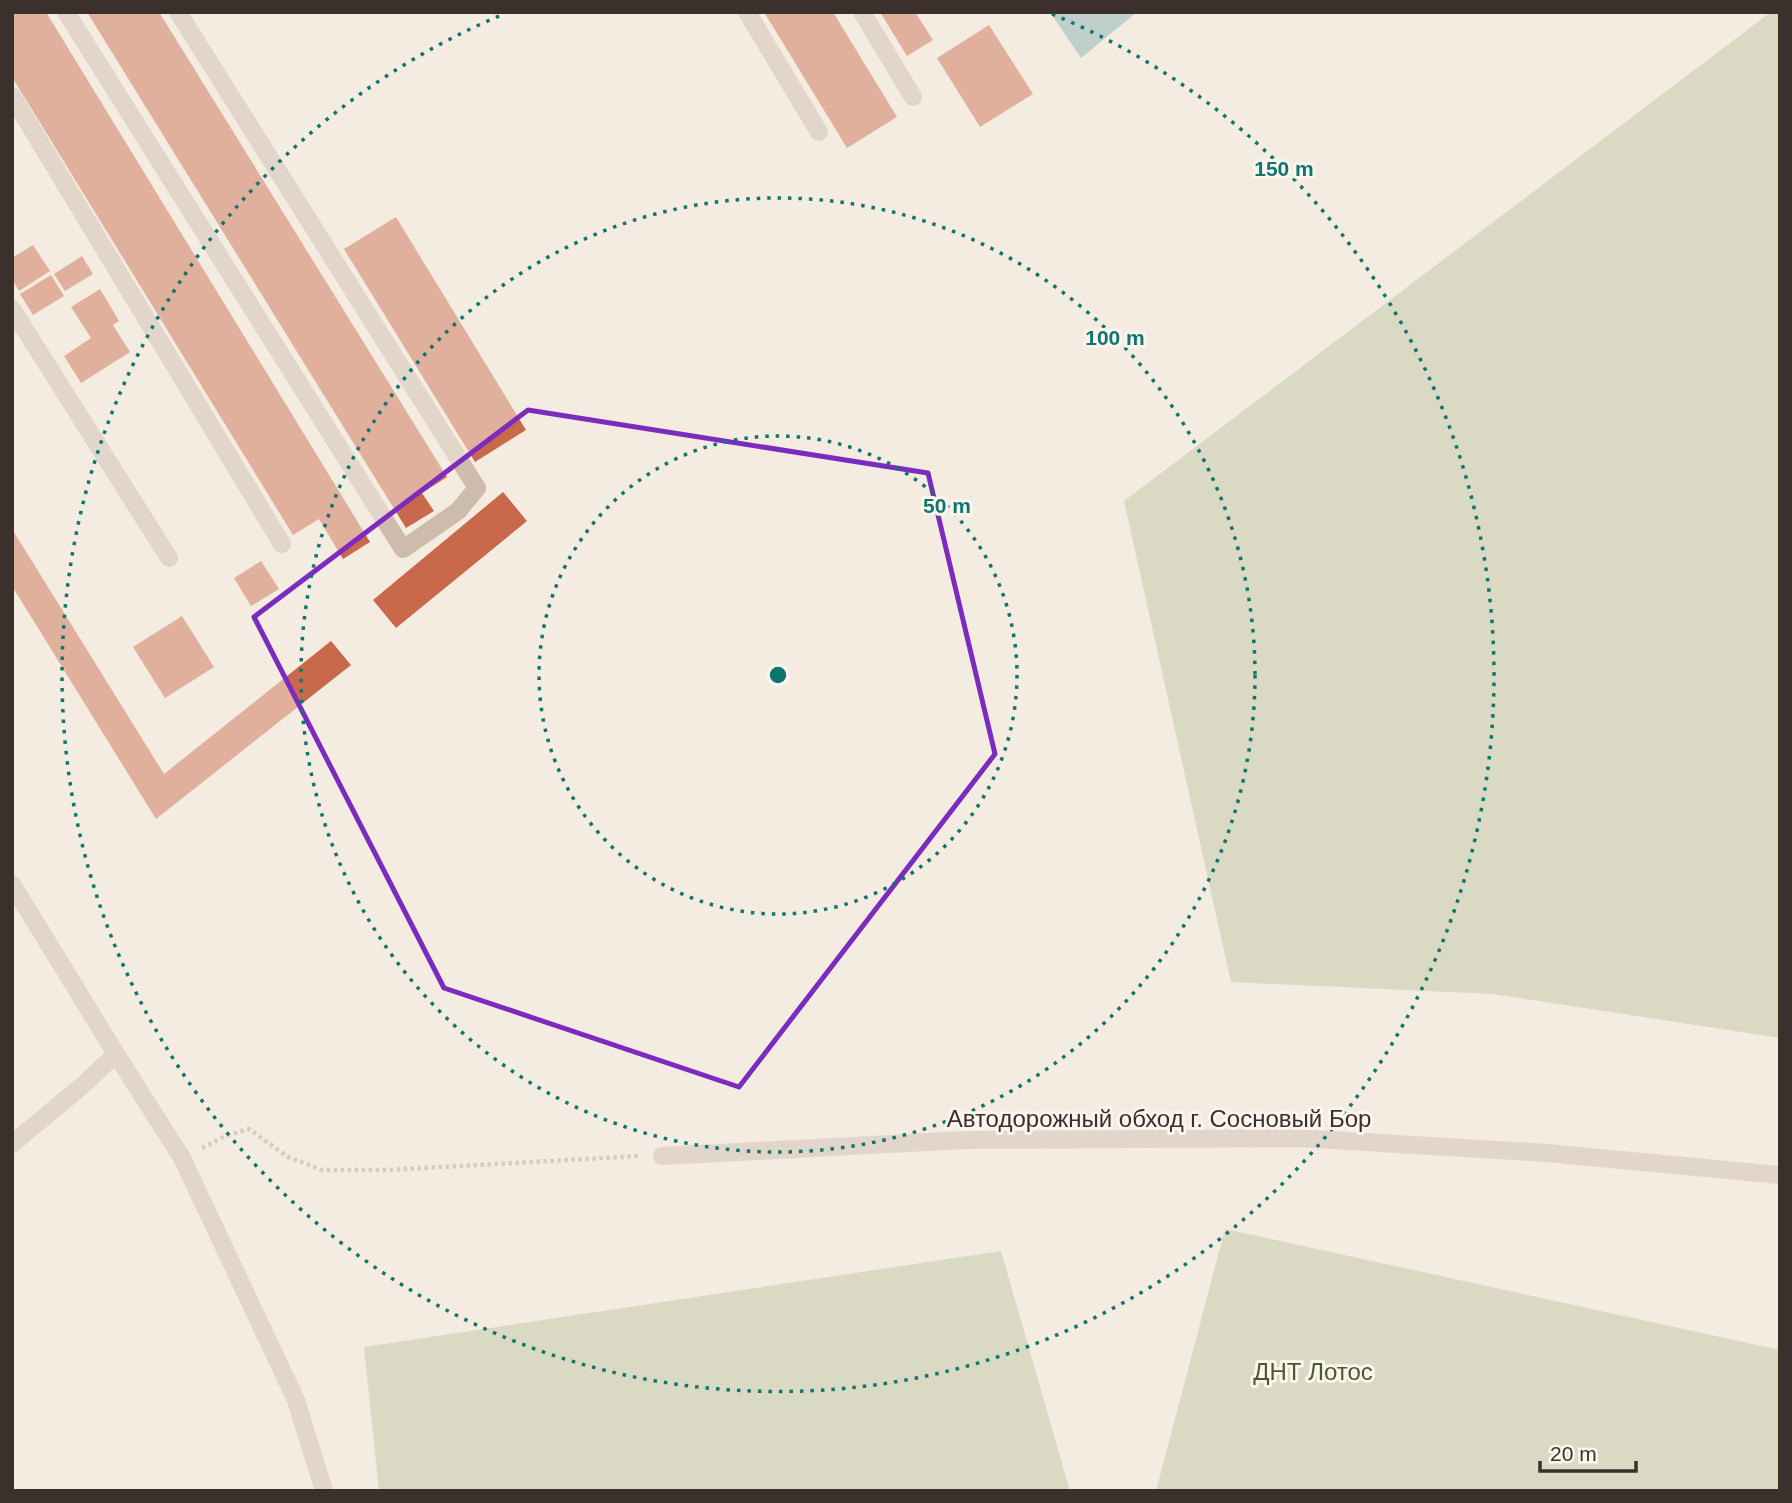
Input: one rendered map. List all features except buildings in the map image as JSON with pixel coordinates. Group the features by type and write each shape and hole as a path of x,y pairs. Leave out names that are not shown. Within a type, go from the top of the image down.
{"street":[{"path":"66,12 402,549 458,511 477,488 178,12"},
{"path":"747,12 819,132"},
{"path":"862,12 913,97"},
{"path":"12,96 282,544"},
{"path":"12,309 169,558"},
{"path":"12,884 182,1158 296,1400 324,1491"},
{"path":"12,1144 116,1054"},
{"name":"Автодорожный обход г. Сосновый Бор","path":"662,1156 965,1140 1298,1138 1547,1153 1780,1175"}],"path":[{"path":"182,1158 225,1136 249,1129 288,1157 322,1170 387,1170 604,1156 662,1156"}],"highlighted area":[{"path":"528,410 928,473 995,754 739,1087 444,988 254,617"}],"green space":[{"path":"1771,12 1780,12 1780,1038 1493,994 1231,982 1124,501"},
{"name":"ДНТ Лотос","path":"1225,1229 1780,1350 1780,1491 1156,1491"},
{"path":"1001,1251 1070,1491 379,1491 364,1347"}],"water":[{"path":"1050,12 1137,12 1081,58"}]}
